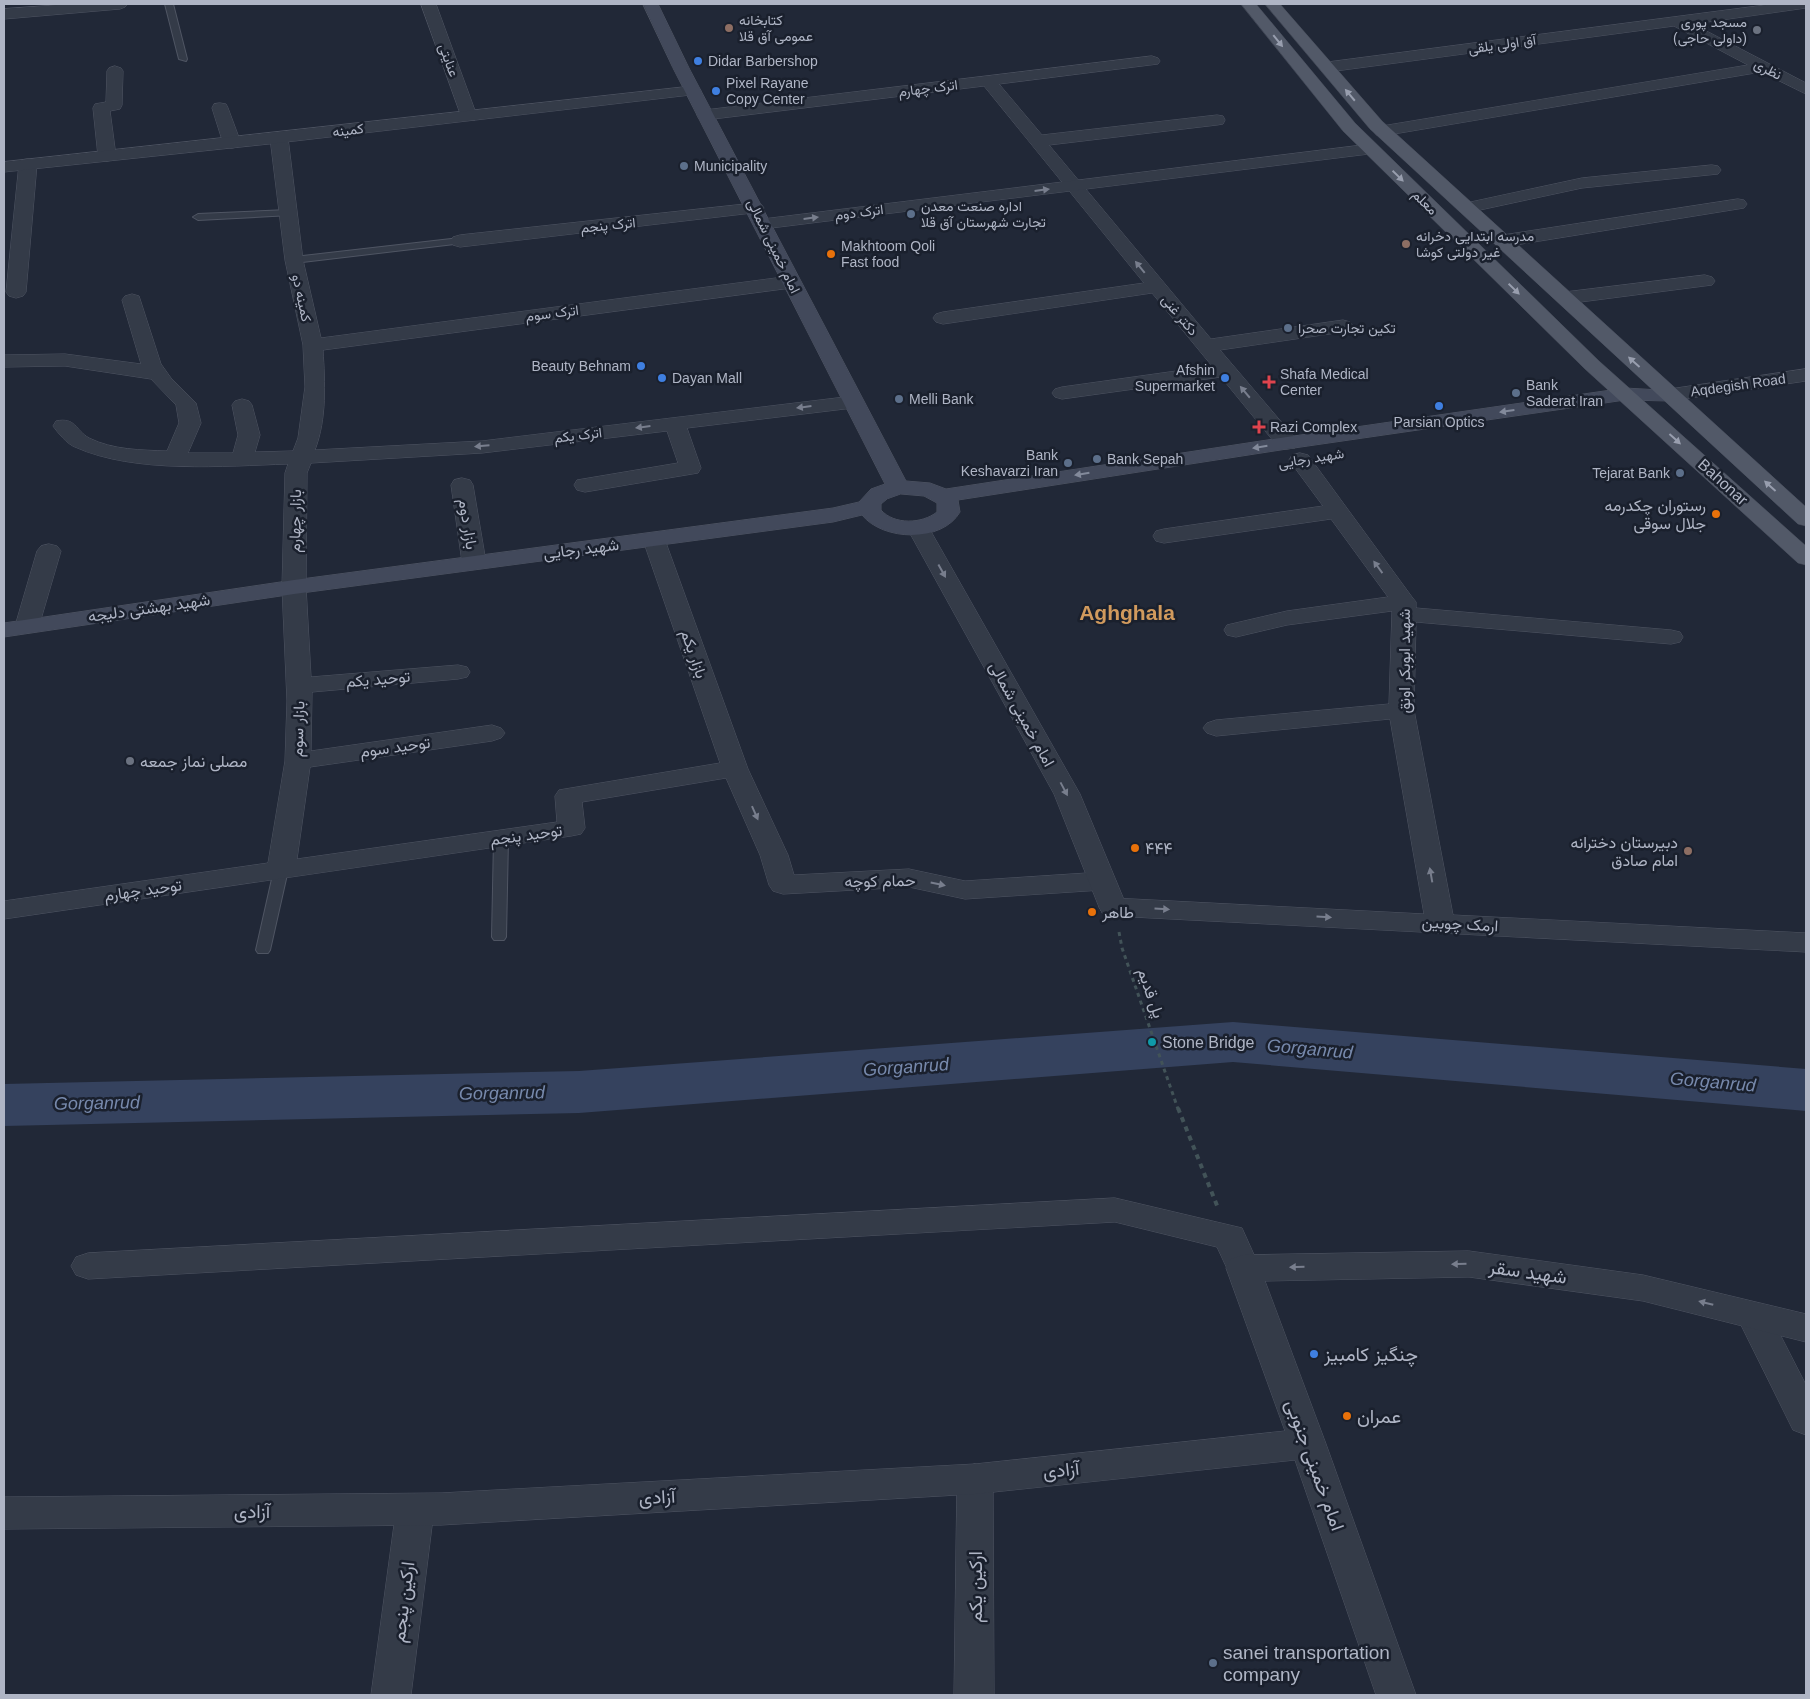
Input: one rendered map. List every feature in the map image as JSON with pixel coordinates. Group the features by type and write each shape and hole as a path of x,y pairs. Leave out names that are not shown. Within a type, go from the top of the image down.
{"main road":[{"name":"امام خمینی شمالی","path":"650,4 705,115 759,216 791,282 898,488"},
{"name":"معلم","path":"1248,4 1348,127 1592,365 1632,401"},
{"name":"معلم","path":"1272,4 1379,128 1670,395"},
{"path":"1348,127 1359,121 1379,128"},
{"name":"شهید رجایی","path":"946,504 1670,395"},
{"name":"Bahonar","path":"1670,395 1806,519"},
{"name":"Bahonar","path":"1632,401 1806,558"},
{"path":"915,487 931,490 946,504 943,519 918,528 889,526 871,515 868,507 877,495 898,488 915,487"},
{"name":"شهید رجایی","path":"294,587 654,540 833,515 868,507"},
{"name":"شهید بهشتی دلیجه","path":"15,628 294,587"}],"street":[{"path":"4,14 120,4"},
{"name":"عنایتی","path":"428,4 469,116"},
{"name":"آق اولی یلقی","path":"1328,68 1806,4"},
{"name":"نظری","path":"1676,21 1806,89"},
{"name":"اترک چهارم","path":"705,115 1152,61"},
{"path":"1379,128 1763,67"},
{"path":"107,156 101,108 114,105 115,72"},
{"name":"دکتر غنی","path":"988,81 1294,451"},
{"name":"کمینه","path":"4,167 693,91"},
{"path":"220,108 232,143"},
{"path":"1037,141 1216,120"},
{"name":"کمینه دو","path":"279,138 294,260 313,345 316,387 309,438 302,457"},
{"name":"اترک دوم","path":"759,216 1074,186 1371,149"},
{"path":"16,292 28,164"},
{"path":"1466,208 1582,183 1712,170"},
{"path":"1503,242 1738,204"},
{"name":"اترک پنجم","path":"460,241 759,216"},
{"path":"1565,298 1705,281"},
{"name":"اترک سوم","path":"313,345 791,282"},
{"path":"943,318 1157,287"},
{"path":"132,300 150,364 186,402 190,423 174,459"},
{"path":"1206,346 1344,326"},
{"path":"4,361 65,360 158,374"},
{"path":"1062,394 1226,370"},
{"name":"Aqdegish Road","path":"1670,395 1806,375"},
{"name":"اترک یکم","path":"64,426 81,442 120,455 204,460 242,459 482,447 853,402"},
{"path":"242,405 249,434 242,459"},
{"path":"586,485 690,468 675,423"},
{"name":"شهید ابوبکر اونق","path":"1294,451 1404,608 1401,710 1440,923"},
{"name":"بازار چهارم","path":"294,587 296,473 302,457"},
{"name":"بازار دوم","path":"462,485 474,562"},
{"path":"1164,536 1337,511"},
{"name":"امام خمینی شمالی","path":"918,528 1068,794 1113,907"},
{"name":"بازار یکم","path":"654,540 735,769"},
{"path":"15,628 50,551"},
{"name":"بازار سوم","path":"282,870 298,761 299,686 294,587"},
{"path":"1236,630 1287,618 1404,608 1671,637"},
{"name":"توحید یکم","path":"299,686 458,672"},
{"path":"1216,728 1401,710"},
{"name":"توحید سوم","path":"298,761 492,733"},
{"name":"حمام کوچه","path":"735,769 774,855 783,885 909,878 965,890 1102,881"},
{"name":"توحید پنجم","path":"282,870 571,828 568,796 735,769"},
{"name":"توحید چهارم","path":"4,910 282,870"},
{"name":"ارمک چوبین","path":"1113,907 1806,942"},
{"name":"شهید سقر","path":"88,1266 1115,1210 1237,1253 1469,1264 1643,1288 1806,1328"},
{"name":"امام خمینی جنوبی","path":"1237,1253 1308,1444 1396,1695"},
{"path":"1753,1315 1806,1420"},
{"name":"آزادی","path":"4,1513 415,1510 975,1479 1308,1444"},
{"name":"ارکین یکم","path":"974,1695 975,1479"},
{"name":"ارکین پنجم","path":"391,1695 415,1510"}],"lane":[{"path":"169,4 183,59"},
{"path":"198,217 288,213"},
{"path":"294,260 460,241"},
{"path":"499,938 501,839"},
{"path":"263,950 282,870"}],"path":[{"name":"پل قدیم","path":"1122,948 1186,1131 1237,1253"}],"waterway":[{"name":"Gorganrud","path":"4,1105 579,1092 1233,1042 1806,1090"}],"place":[{"name":"کتابخانه عمومی آق قلا","path":"729,28"},
{"name":"مسجد پوری (داولی حاجی)","path":"1757,30"},
{"name":"Didar Barbershop","path":"698,61"},
{"name":"Pixel Rayane Copy Center","path":"716,91"},
{"name":"Municipality","path":"684,166"},
{"name":"اداره صنعت معدن تجارت شهرستان آق قلا","path":"911,214"},
{"name":"مدرسه ابتدایی دخرانه غیر دولتی کوشا","path":"1406,244"},
{"name":"Makhtoom Qoli Fast food","path":"831,254"},
{"name":"تکین تجارت صحرا","path":"1288,328"},
{"name":"Beauty Behnam","path":"641,366"},
{"name":"Dayan Mall","path":"662,378"},
{"name":"Afshin Supermarket","path":"1225,378"},
{"name":"Shafa Medical Center","path":"1269,382"},
{"name":"Bank Saderat Iran","path":"1516,393"},
{"name":"Melli Bank","path":"899,399"},
{"name":"Parsian Optics","path":"1439,406"},
{"name":"Razi Complex","path":"1259,427"},
{"name":"Bank Sepah","path":"1097,459"},
{"name":"Bank Keshavarzi Iran","path":"1068,463"},
{"name":"Tejarat Bank","path":"1680,473"},
{"name":"رستوران چکدرمه جلال سوقی","path":"1716,514"},
{"name":"مصلی نماز جمعه","path":"130,761"},
{"name":"۴۴۴","path":"1135,848"},
{"name":"دبیرستان دخترانه امام صادق","path":"1688,851"},
{"name":"طاهر","path":"1092,912"},
{"name":"Stone Bridge","path":"1152,1042"},
{"name":"چنگیز کامبیز","path":"1314,1354"},
{"name":"عمران","path":"1347,1416"},
{"name":"sanei transportation company","path":"1213,1663"}],"district":[{"name":"Aghghala","path":"1127,612"}]}
